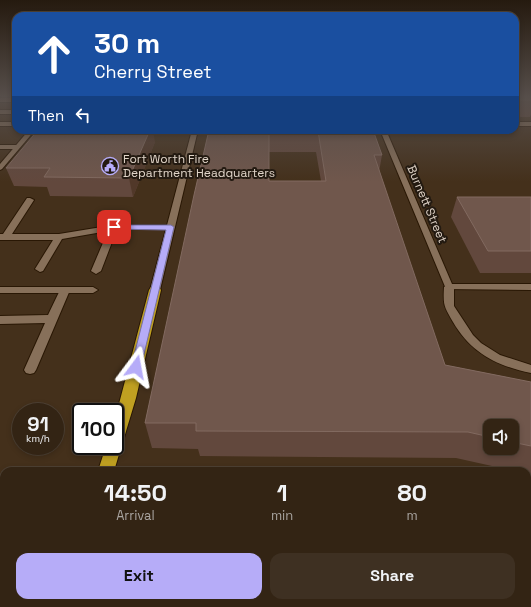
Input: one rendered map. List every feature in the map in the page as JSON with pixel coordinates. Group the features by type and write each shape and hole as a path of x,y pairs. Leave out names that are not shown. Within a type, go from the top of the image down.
{"highway":[{"path":"124,415 155,290"},
{"path":"107,467 112,455"}],"street":[{"path":"0,168 28,134"},
{"path":"155,290 194,134"},
{"name":"Burnett Street","path":"385,134 449,287"},
{"path":"0,147 17,147"},
{"path":"3,237 30,200"},
{"path":"3,237 59,236 114,227 171,227"},
{"path":"96,271 114,227"},
{"path":"40,270 59,236"},
{"path":"531,287 449,287 448,303 461,329 486,353 501,362 531,369"},
{"path":"0,290 93,290"},
{"path":"30,370 65,290"},
{"path":"0,320 52,320"}],"building":[{"path":"35,134 148,134 129,178 44,177 50,168 6,168"},
{"path":"208,134 269,134 269,181 326,181 318,134 374,134 382,155 374,155 445,365 531,382 531,446 519,443 519,419 483,419 483,435 468,432 196,431 196,423 145,423"},
{"path":"457,197 531,197 531,251 488,251"}],"place":[{"name":"Fort Worth Fire Department Headquarters","path":"110,166"}],"route":[{"path":"114,227 171,227 136,367"}]}
